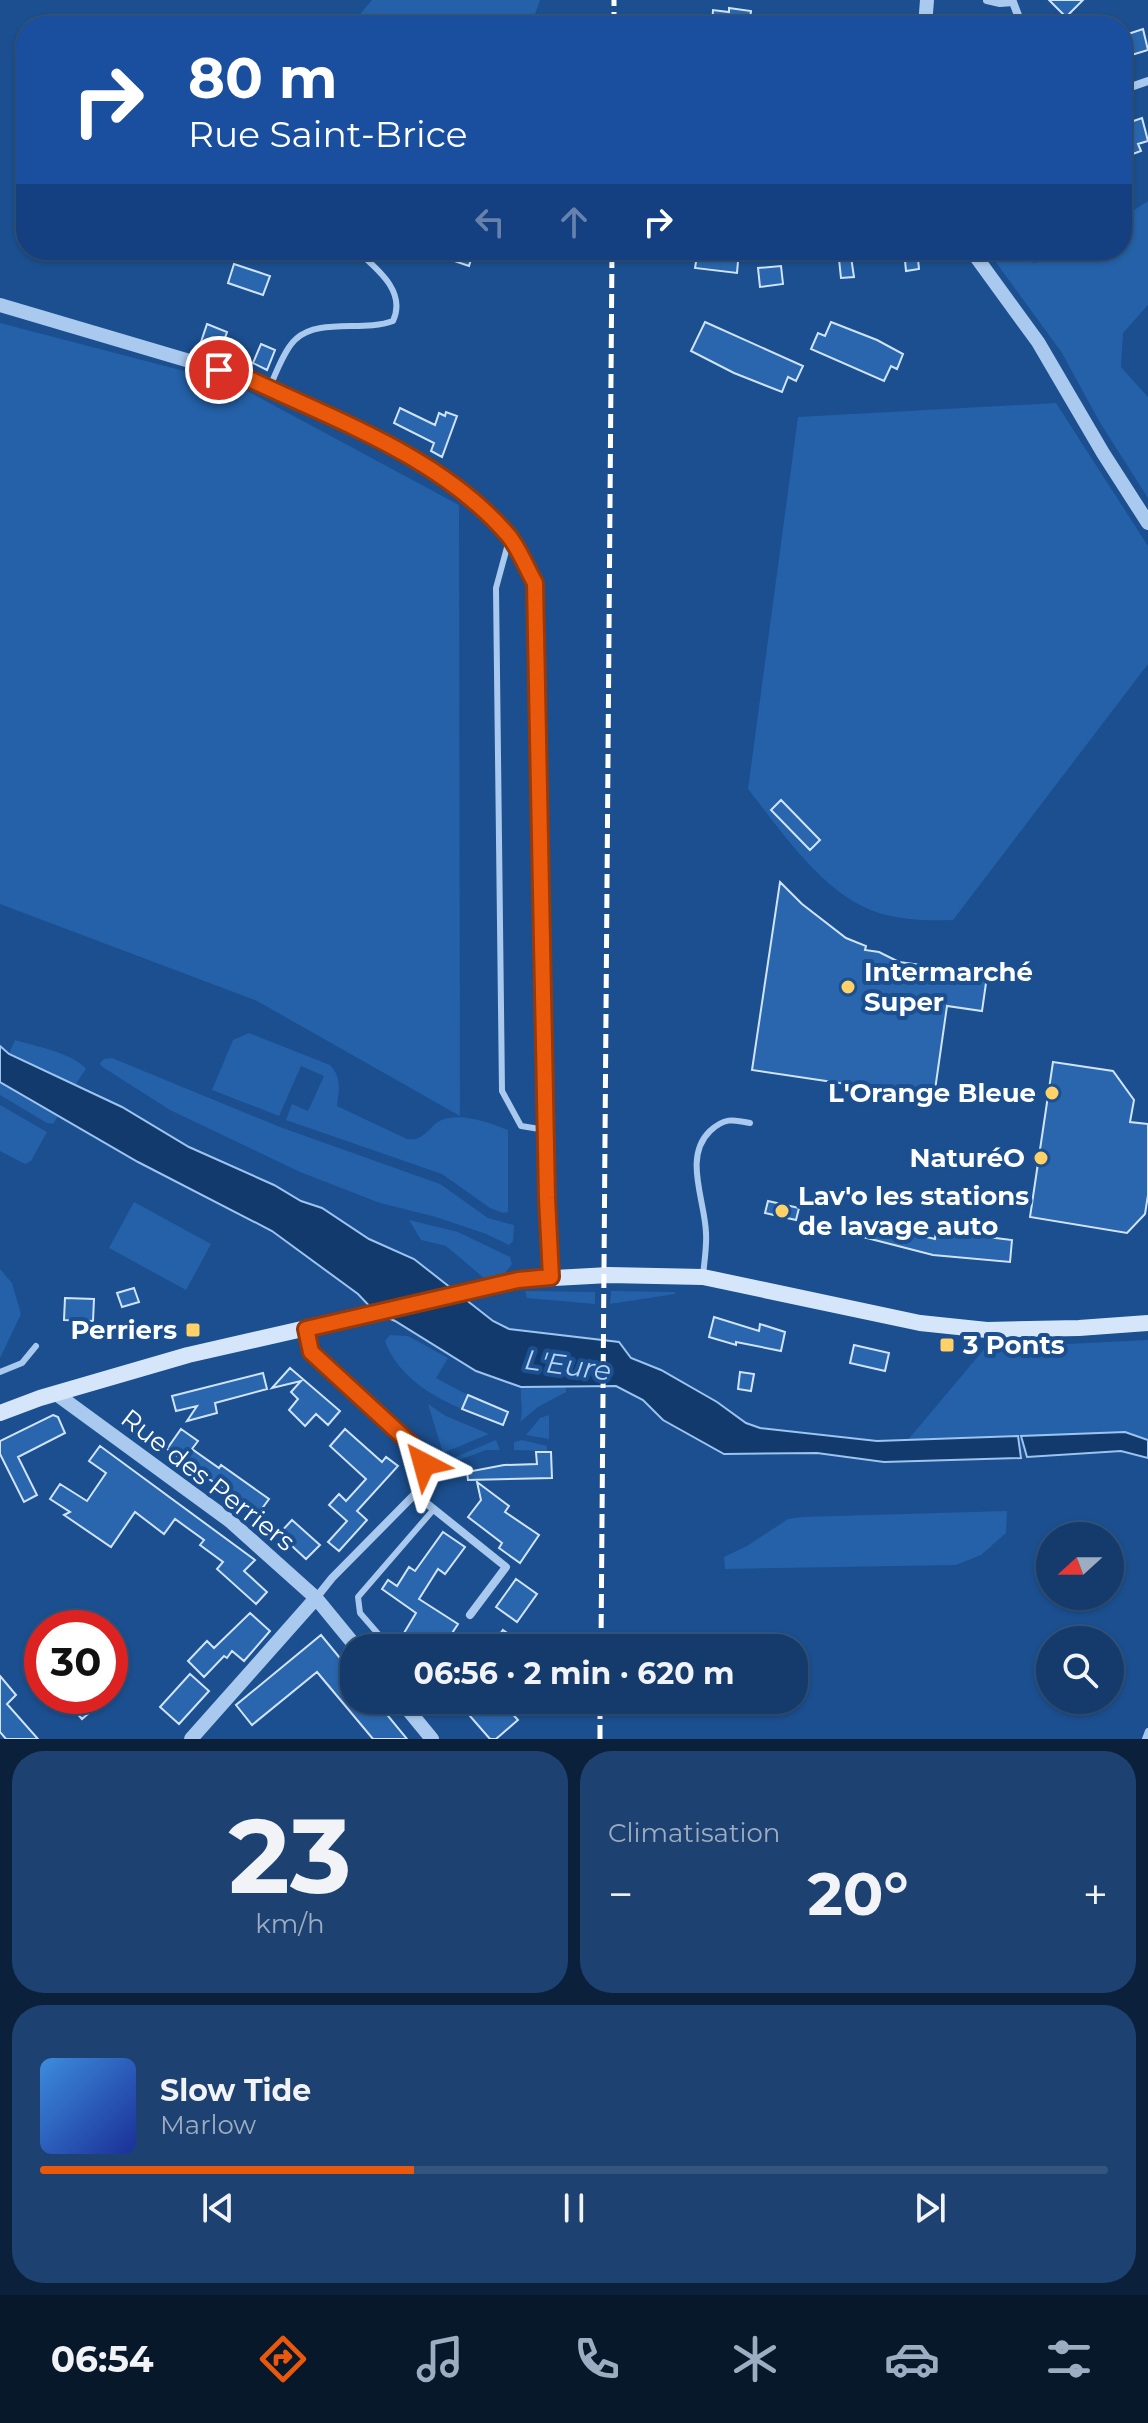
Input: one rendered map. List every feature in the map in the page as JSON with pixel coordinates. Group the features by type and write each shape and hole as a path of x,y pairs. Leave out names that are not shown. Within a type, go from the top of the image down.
{"main road":[{"path":"0,1413 55,1393 188,1355 518,1280 551,1277 703,1277 934,1325 987,1330 1148,1323"}],"street":[{"path":"987,0 1000,3 1014,1"},
{"path":"978,260 1038,342 1148,523"},
{"path":"0,305 247,378 404,453 469,496 510,537 535,583 551,1277"},
{"path":"191,1739 332,1578 426,1479 423,1455 311,1352 306,1329"},
{"name":"Rue des Perriers","path":"55,1393 230,1521 316,1598 346,1634"},
{"path":"415,1494 506,1567 470,1615"},
{"path":"411,1714 432,1739"}],"lane":[{"path":"269,389 294,340 312,329 378,327 393,321 397,312 396,295 383,274 367,260"},
{"path":"510,537 496,588 502,1091 521,1126 546,1130"},
{"path":"703,1277 706,1233 696,1157 701,1141 721,1122 730,1118 750,1123"},
{"path":"0,1372 22,1363 36,1346"},
{"path":"378,1634 360,1613 358,1597 434,1509"},
{"path":"1145,1739 1148,1731"}],"shaded area":[{"path":"372,0 540,0 534,16 358,16"},
{"path":"1148,201 1148,305 1123,333 1121,367 1148,397 1148,498 1099,421 1062,353 994,260 1034,263 1048,260 1132,260 1132,211"},
{"path":"0,323 234,384 459,505 460,1116 257,1001 0,904"},
{"path":"1056,403 1148,546 1148,664 953,920 916,920 879,913 859,905 822,878 748,789 798,417"},
{"path":"249,1033 330,1065 338,1079 337,1106 407,1139 419,1138 439,1121 452,1117 477,1120 508,1130 508,1212 490,1208 442,1174 286,1120 292,1104 308,1111 324,1076 301,1066 279,1116 212,1090 233,1040"},
{"path":"15,1040 63,1054 86,1069 75,1085 9,1054"},
{"path":"112,1058 280,1127 440,1184 488,1218 514,1225 513,1241 509,1245 436,1217 380,1203 300,1172 170,1110 101,1066 104,1059"},
{"path":"0,1082 58,1116 53,1124 0,1095"},
{"path":"0,1105 47,1132 31,1161 25,1164 0,1151"},
{"path":"134,1202 211,1244 186,1290 109,1248"},
{"path":"409,1220 458,1232 510,1257 512,1264 505,1273 484,1278 446,1246 421,1240"},
{"path":"0,1269 12,1283 21,1314 0,1358"},
{"path":"525,1291 595,1292 595,1304 527,1298"},
{"path":"611,1291 675,1292 675,1294 610,1304"},
{"path":"390,1335 408,1336 448,1358 436,1378 468,1395 462,1409 427,1391 406,1374 385,1341"},
{"path":"1148,1340 1148,1440 1124,1432 907,1441 985,1348"},
{"path":"521,1387 566,1387 566,1392 538,1407 520,1422"},
{"path":"428,1404 446,1416 489,1434 443,1453"},
{"path":"549,1415 549,1439 526,1435 540,1418"},
{"path":"496,1440 500,1450 486,1450 454,1462 453,1458"},
{"path":"522,1440 547,1446 547,1451 514,1450 514,1442"},
{"path":"1007,1511 1006,1533 981,1555 956,1565 725,1569 724,1557 788,1519"}],"water":[{"name":"L'Eure","path":"0,1046 9,1054 122,1107 189,1147 322,1208 369,1239 414,1259 493,1321 509,1329 619,1342 631,1358 661,1370 717,1402 746,1423 760,1428 877,1441 1018,1436 1021,1458 884,1462 817,1453 724,1454 663,1420 643,1400 616,1386 521,1387 476,1371 375,1312 358,1294 272,1231 138,1162 0,1082"},
{"path":"1125,1432 1148,1440 1148,1458 1121,1451 1027,1457 1021,1436"}],"building":[{"path":"1049,0 1083,0 1067,16"},
{"path":"729,8 751,11 750,16 713,16 713,10 729,12"},
{"path":"1143,29 1148,50 1132,55 1132,33"},
{"path":"1142,118 1148,141 1138,144 1141,151 1132,154 1132,122"},
{"path":"451,260 471,260 469,266"},
{"path":"696,260 738,260 737,273 695,268"},
{"path":"839,260 851,260 854,277 841,278"},
{"path":"905,260 918,260 919,269 906,271"},
{"path":"234,264 270,276 263,295 228,283"},
{"path":"781,266 783,284 760,287 758,268"},
{"path":"705,322 803,366 796,381 788,377 782,392 691,351"},
{"path":"831,322 903,354 897,369 891,366 884,381 811,349 818,333 825,336"},
{"path":"207,324 227,332 221,350 201,342"},
{"path":"261,344 275,350 267,370 253,363"},
{"path":"400,408 435,425 439,413 457,416 442,457 431,451 434,443 394,423"},
{"path":"781,800 820,840 810,850 771,810"},
{"name":"Intermarché Super","path":"780,882 802,904 846,938 866,946 865,950 879,952 899,962 965,971 966,965 988,969 982,1011 947,1006 934,1097 752,1070"},
{"path":"1053,1062 1113,1071 1134,1100 1130,1122 1148,1124 1145,1214 1127,1233 1030,1217"},
{"name":"Lav'o les stations de lavage auto","path":"768,1201 799,1208 796,1220 765,1213"},
{"path":"867,1223 935,1239 936,1228 988,1233 988,1237 1012,1240 1010,1262 933,1255 863,1237"},
{"path":"134,1288 139,1302 122,1307 117,1293"},
{"path":"65,1298 94,1299 93,1321 64,1320"},
{"path":"714,1317 759,1331 760,1324 785,1332 781,1351 736,1342 736,1345 709,1337"},
{"path":"854,1345 889,1353 885,1371 850,1363"},
{"path":"290,1368 340,1411 328,1425 316,1414 305,1426 289,1410 298,1399 291,1392 301,1381 272,1388"},
{"path":"740,1372 754,1374 751,1391 738,1389"},
{"path":"263,1373 267,1389 215,1403 217,1413 187,1421 197,1406 176,1411 172,1396"},
{"path":"468,1395 508,1412 503,1425 462,1409"},
{"path":"53,1415 58,1417 65,1433 18,1457 37,1495 24,1502 0,1454 0,1441"},
{"path":"181,1429 198,1441 192,1449 269,1499 258,1514 167,1449"},
{"path":"345,1429 382,1462 386,1457 398,1466 357,1511 367,1520 339,1551 328,1542 347,1521 329,1505 339,1494 346,1501 366,1479 330,1446"},
{"path":"100,1446 255,1560 244,1571 267,1592 256,1604 217,1569 223,1562 200,1545 204,1540 175,1519 164,1534 135,1512 111,1547 64,1515 70,1512 50,1499 60,1484 87,1501 106,1473 89,1461"},
{"path":"536,1452 551,1452 552,1478 468,1480 467,1472 504,1465 537,1464"},
{"path":"477,1482 509,1506 505,1512 539,1535 520,1563 499,1548 502,1543 468,1517 481,1500"},
{"path":"292,1520 320,1545 306,1559 279,1534"},
{"path":"443,1532 465,1547 445,1574 438,1569 419,1599 458,1624 452,1634 403,1634 416,1613 382,1589 388,1580 397,1586 409,1567 415,1571"},
{"path":"516,1579 537,1594 517,1622 496,1607"},
{"path":"250,1613 270,1631 244,1661 232,1651 204,1677 188,1661 207,1641 214,1648"},
{"path":"321,1635 340,1658 340,1700 317,1672 252,1725 236,1705"},
{"path":"190,1674 209,1691 179,1724 160,1707"},
{"path":"0,1676 16,1695 7,1704 38,1739 6,1739 0,1732"},
{"path":"352,1714 386,1714 407,1739 373,1739"},
{"path":"468,1714 513,1714 518,1720 496,1739 490,1739"}],"railway":[{"path":"614,0 614,16"},
{"path":"601,1634 612,260"},
{"path":"600,1714 600,1739"}],"place":[{"name":"Intermarché Super","path":"848,987"},
{"name":"L'Orange Bleue","path":"1052,1093"},
{"name":"NaturéO","path":"1041,1158"},
{"name":"Lav'o les stations de lavage auto","path":"782,1211"},
{"name":"Perriers","path":"193,1330"},
{"name":"3 Ponts","path":"947,1345"}],"route":[{"path":"219,370 247,378 404,453 469,496 510,537 535,583 548,1253 551,1277 518,1280 306,1329 311,1352 423,1455 424,1464"}]}
